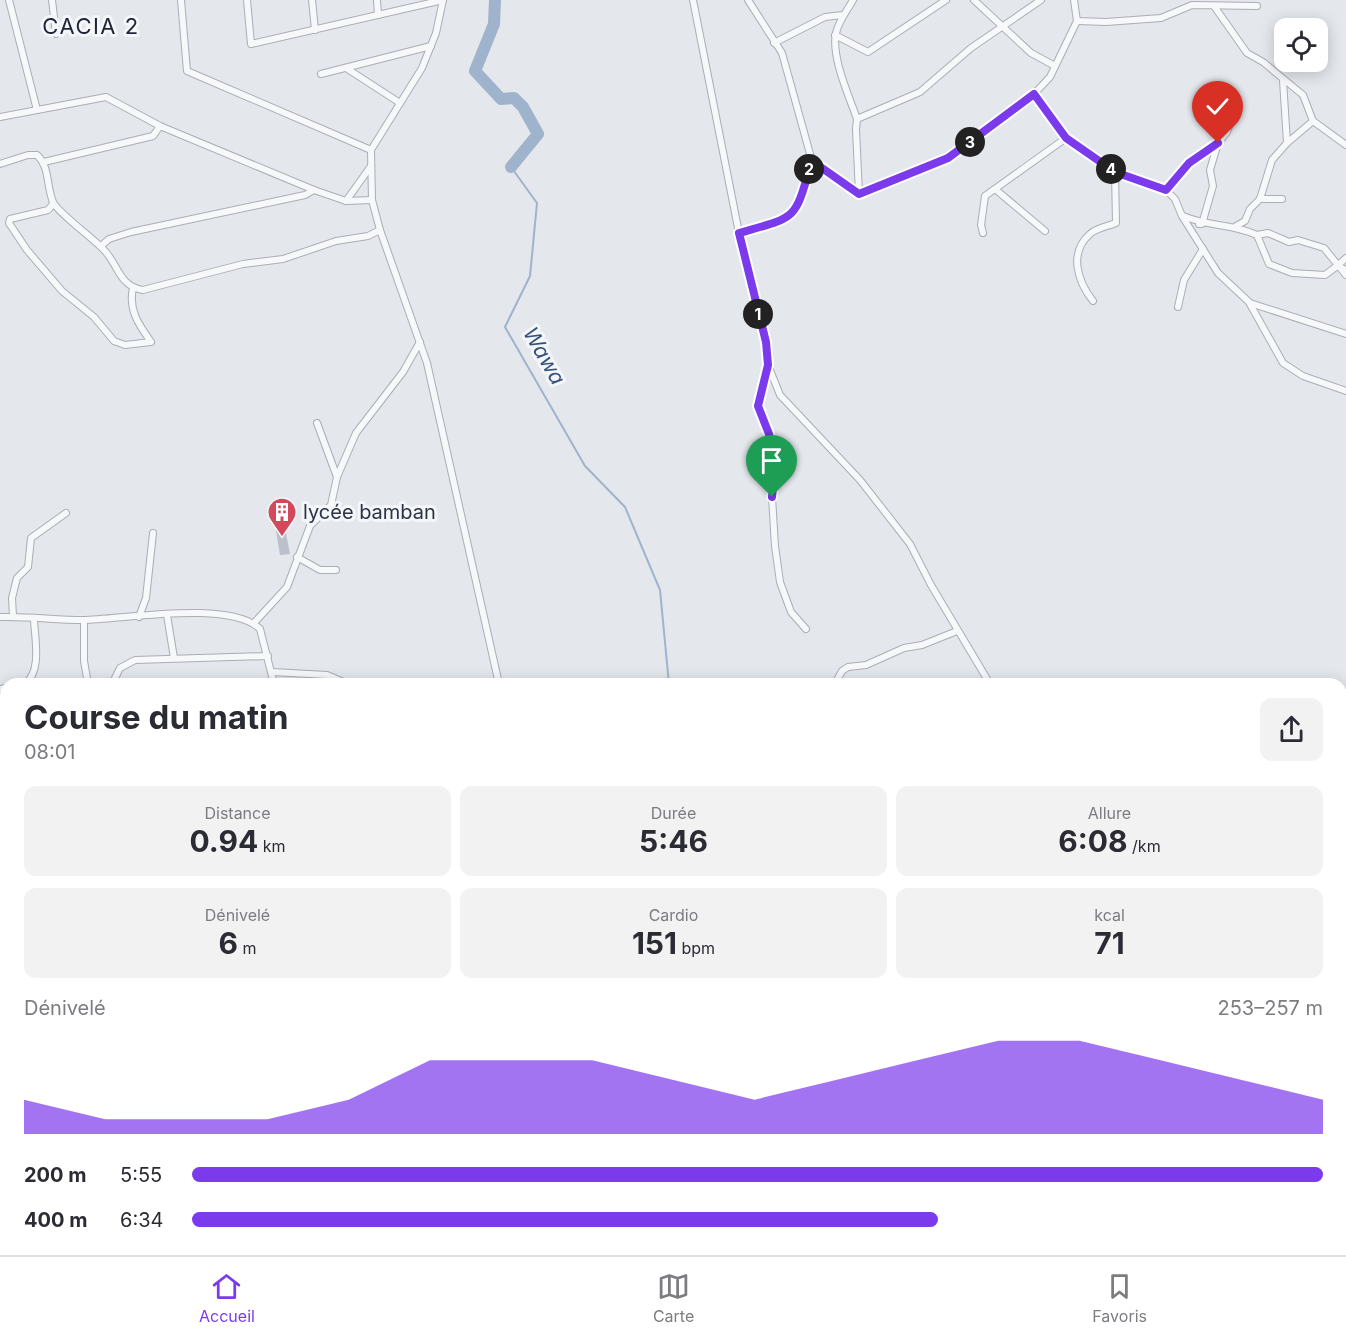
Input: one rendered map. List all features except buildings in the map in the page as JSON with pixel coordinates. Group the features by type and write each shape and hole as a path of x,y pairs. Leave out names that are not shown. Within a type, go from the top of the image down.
{"street":[{"path":"9,0 37,110"},
{"path":"52,0 56,34"},
{"path":"181,0 187,71 371,150"},
{"path":"247,0 251,44 443,0 422,68 371,150 372,200 380,230 420,342 432,386 498,678"},
{"path":"312,0 315,30"},
{"path":"377,0 378,15"},
{"path":"693,0 739,233 766,342 768,365 780,395 860,480 910,544 957,631 986,678"},
{"path":"739,233 784,220 798,209 812,161 785,63 748,0"},
{"path":"853,0 843,15 835,35 841,75 857,119 859,194"},
{"path":"835,35 864,52 868,52 946,0"},
{"path":"974,0 1031,53 1054,66"},
{"path":"857,119 920,92 971,48 1041,0"},
{"path":"859,194 948,158 1034,94 1050,77 1077,21 1074,0"},
{"path":"1077,21 1106,22 1161,18 1192,5 1257,6"},
{"path":"1214,6 1247,53 1263,62 1303,95 1313,121 1346,145"},
{"path":"774,44 825,17 843,15"},
{"path":"321,74 430,46"},
{"path":"346,68 400,103"},
{"path":"1283,80 1287,143"},
{"path":"1034,94 1066,138 1115,172 1166,190 1175,199 1182,216 1218,273 1250,303 1283,363 1303,376 1346,391"},
{"path":"0,117 106,97 160,126 314,190 346,201 372,200"},
{"path":"1166,190 1189,163 1218,143 1227,132 1233,115"},
{"path":"1236,226 1245,221 1250,209 1260,199 1272,160 1287,143 1313,121"},
{"path":"44,162 153,136 160,126"},
{"path":"983,233 981,225 985,196 1066,138"},
{"path":"1202,224 1213,186 1210,170 1218,143"},
{"path":"0,164 28,155 37,155 44,162 53,204 101,246 117,273 132,288 143,290 243,264 283,259 336,241 368,236 380,230"},
{"path":"812,161 859,194"},
{"path":"346,201 371,166"},
{"path":"1093,301 1081,285 1078,253 1091,234 1116,223 1115,172"},
{"path":"995,189 1045,231"},
{"path":"101,246 109,239 131,232 305,195 314,190"},
{"path":"1260,199 1282,199"},
{"path":"53,204 48,210 10,219 9,223 27,250 62,291 94,317 114,341 125,345 151,342 135,319 130,301 132,288"},
{"path":"1182,216 1202,224"},
{"path":"1188,226 1202,224 1236,226 1257,235 1268,232 1289,242 1298,240 1324,248 1337,266 1346,273"},
{"path":"1257,235 1269,264 1292,273 1325,275 1346,258"},
{"path":"1178,307 1184,280 1203,249"},
{"path":"1250,303 1346,334"},
{"path":"254,623 287,587 310,526 331,505 336,477 356,433 403,372 420,342"},
{"path":"768,365 758,406 769,434 775,464 772,497 780,582 791,612 806,629"},
{"path":"317,423 336,477"},
{"path":"13,616 12,598 17,578 28,567 31,538 66,513"},
{"path":"139,617 146,598 153,533"},
{"path":"297,557 320,570 336,570"},
{"path":"0,616 34,620 84,620 204,613 234,616 254,623 260,629 273,678"},
{"path":"167,615 174,658"},
{"path":"33,678 35,669 34,620"},
{"path":"84,620 84,661 87,678"},
{"path":"838,678 848,667 866,665 904,648 957,631"},
{"path":"115,678 120,668 135,660 268,656"},
{"path":"272,672 327,675 334,678"}],"waterway":[{"name":"Wawa","path":"495,0 494,24 475,71 501,99 514,98 523,107 538,134 511,167"},
{"name":"Wawa","path":"511,167 537,203 530,276 505,327 585,466 625,507 660,590 668,678"}],"place":[{"name":"lycée bamban","path":"282,538"}],"district":[{"name":"CACIA 2","path":"91,26"}],"route":[{"path":"772,497 775,464 769,434 758,406 768,365 766,342 739,233 784,220 798,209 812,161 859,194 948,158 1034,94 1066,138 1115,172 1166,190 1189,163 1218,143"}]}
